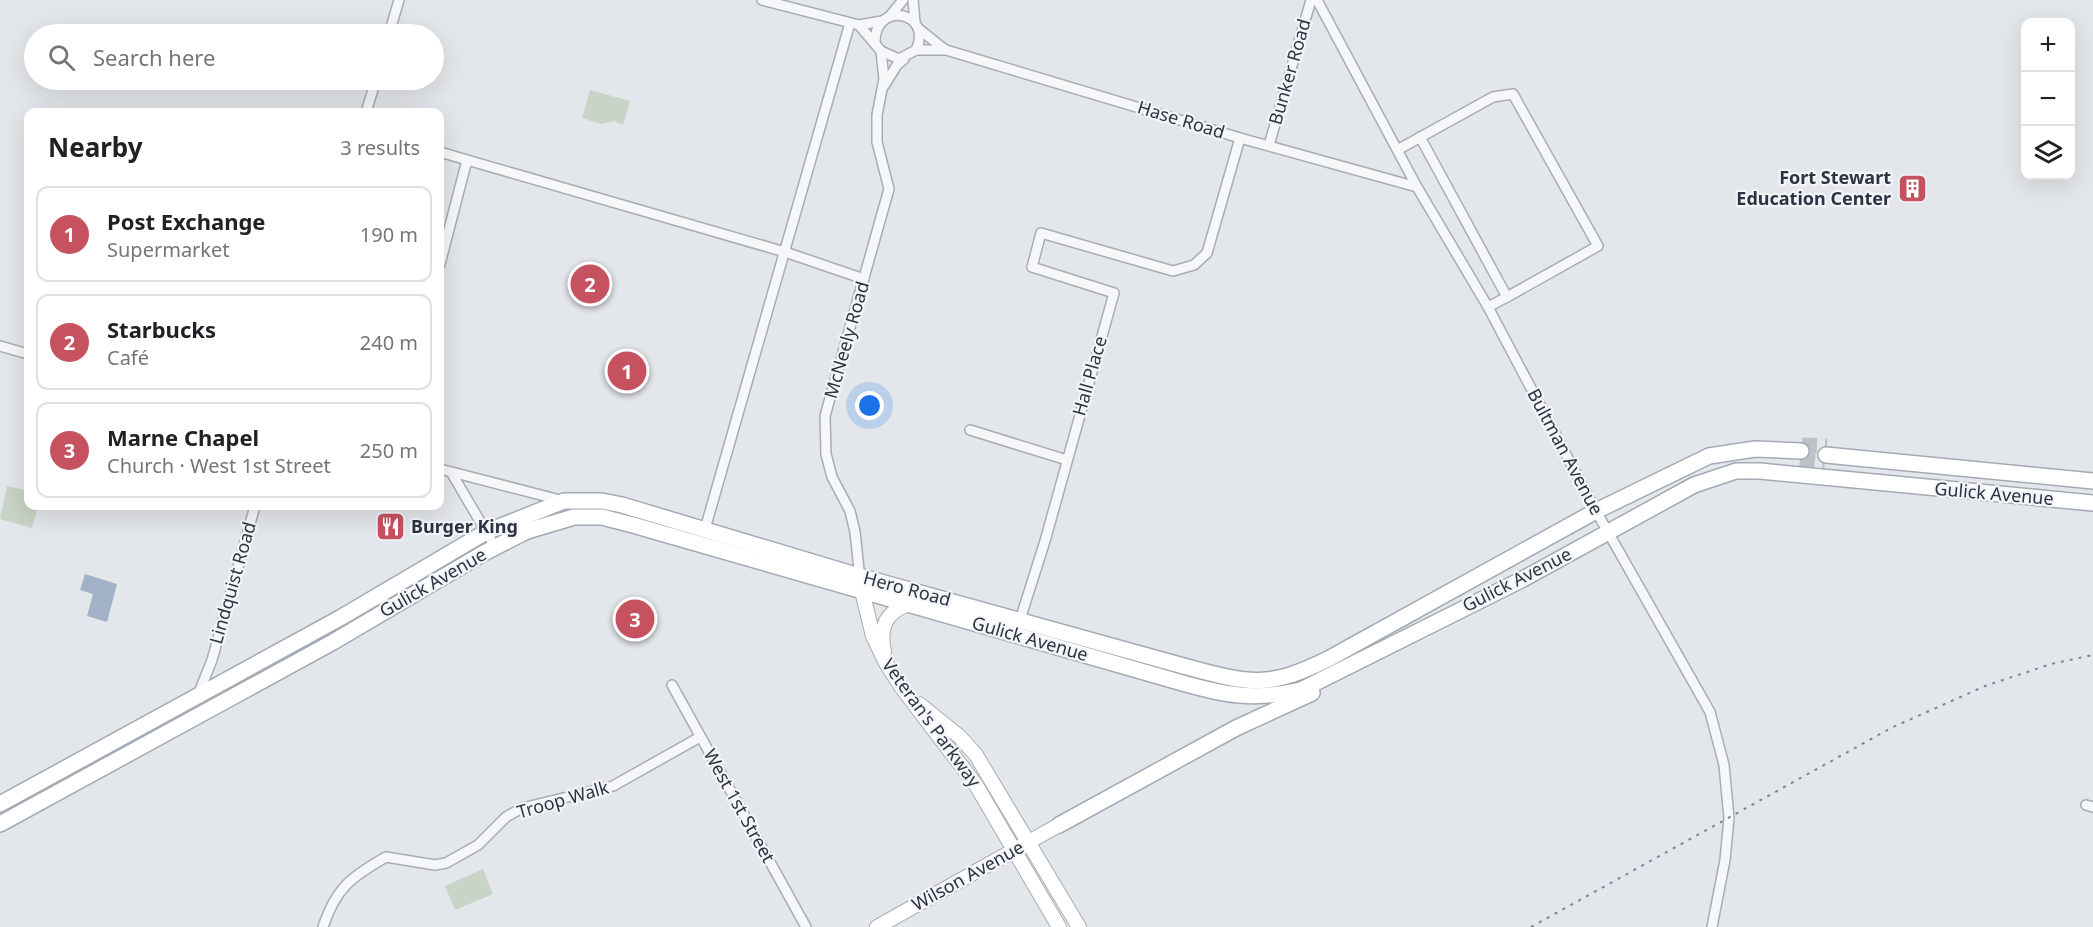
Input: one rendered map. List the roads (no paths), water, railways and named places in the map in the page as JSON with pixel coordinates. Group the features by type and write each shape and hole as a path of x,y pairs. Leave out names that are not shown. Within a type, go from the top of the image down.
{"main road":[{"name":"Hero Road","path":"564,501 602,501 622,505 705,529 861,583 1020,620 1230,678 1261,682 1285,677 1330,658 1596,511 1709,456 1731,450 1798,451"},
{"path":"1826,454 2093,482"},
{"name":"Gulick Avenue","path":"0,824 333,642 495,547 544,524 574,517 602,517 861,583 909,604 1218,693 1245,697 1274,696 1301,690 1523,579 1694,485 1737,471 1760,471 2093,503"},
{"name":"Gulick Avenue","path":"0,804 408,580 486,532 564,501"},
{"name":"Veteran's Parkway","path":"861,583 873,636 886,663 976,784 1059,927"},
{"path":"886,663 882,642 884,623 891,612 909,604"},
{"path":"1059,825 1236,728 1308,695 1369,662 1390,645"},
{"path":"910,697 960,737 976,755 1079,927"},
{"name":"Wilson Avenue","path":"877,927 1059,825"}],"street":[{"path":"392,24 399,0"},
{"path":"762,0 855,24 905,16 946,50"},
{"path":"875,41 878,26 903,0"},
{"path":"883,88 897,65 916,50 920,43 913,0"},
{"name":"Bunker Road","path":"1269,145 1311,0"},
{"name":"Bultman Avenue","path":"1317,0 1417,187 1488,307 1596,511 1710,712 1724,765 1729,818 1725,860 1712,927"},
{"path":"855,24 875,41 881,51 885,69 883,88"},
{"path":"705,529 785,252 855,24"},
{"path":"916,50 946,50"},
{"name":"Hase Road","path":"946,50 1240,138 1417,187"},
{"path":"881,51 892,57 905,58"},
{"name":"McNeely Road","path":"861,583 850,511 832,477 825,436 828,403 889,189 877,142 877,115 883,88"},
{"path":"367,108 373,90"},
{"path":"1398,149 1493,97 1513,94 1598,246 1488,307"},
{"path":"1420,137 1507,297"},
{"name":"Hall Place","path":"1020,620 1114,293 1032,267 1041,233 1173,271 1194,265 1207,253 1240,138"},
{"path":"444,153 785,252 864,279"},
{"path":"444,249 468,160"},
{"path":"0,346 24,353"},
{"path":"970,430 1067,460"},
{"path":"444,470 564,501"},
{"path":"451,472 495,547"},
{"name":"Lindquist Road","path":"197,697 212,660 254,510"},
{"name":"Lindquist Road","path":"212,660 215,670 230,679"},
{"name":"West 1st Street","path":"672,685 806,927"},
{"name":"Troop Walk","path":"323,927 335,896 346,882 386,857 435,865 446,863 478,845 506,817 522,808 613,786 700,737"}],"water":[{"path":"85,574 117,584 107,622 87,616 93,594 80,590"}],"tunnel":[{"path":"1802,445 1827,446"},
{"path":"1800,459 1825,462"}],"railway":[{"path":"1531,927 1891,728 1985,686 2051,664 2093,655"}],"place":[{"name":"Fort Stewart Education Center","path":"1912,188"},
{"name":"Starbucks","path":"590,284"},
{"name":"Post Exchange","path":"627,371"},
{"name":"Burger King","path":"390,527"},
{"name":"Marne Chapel","path":"635,619"}]}
